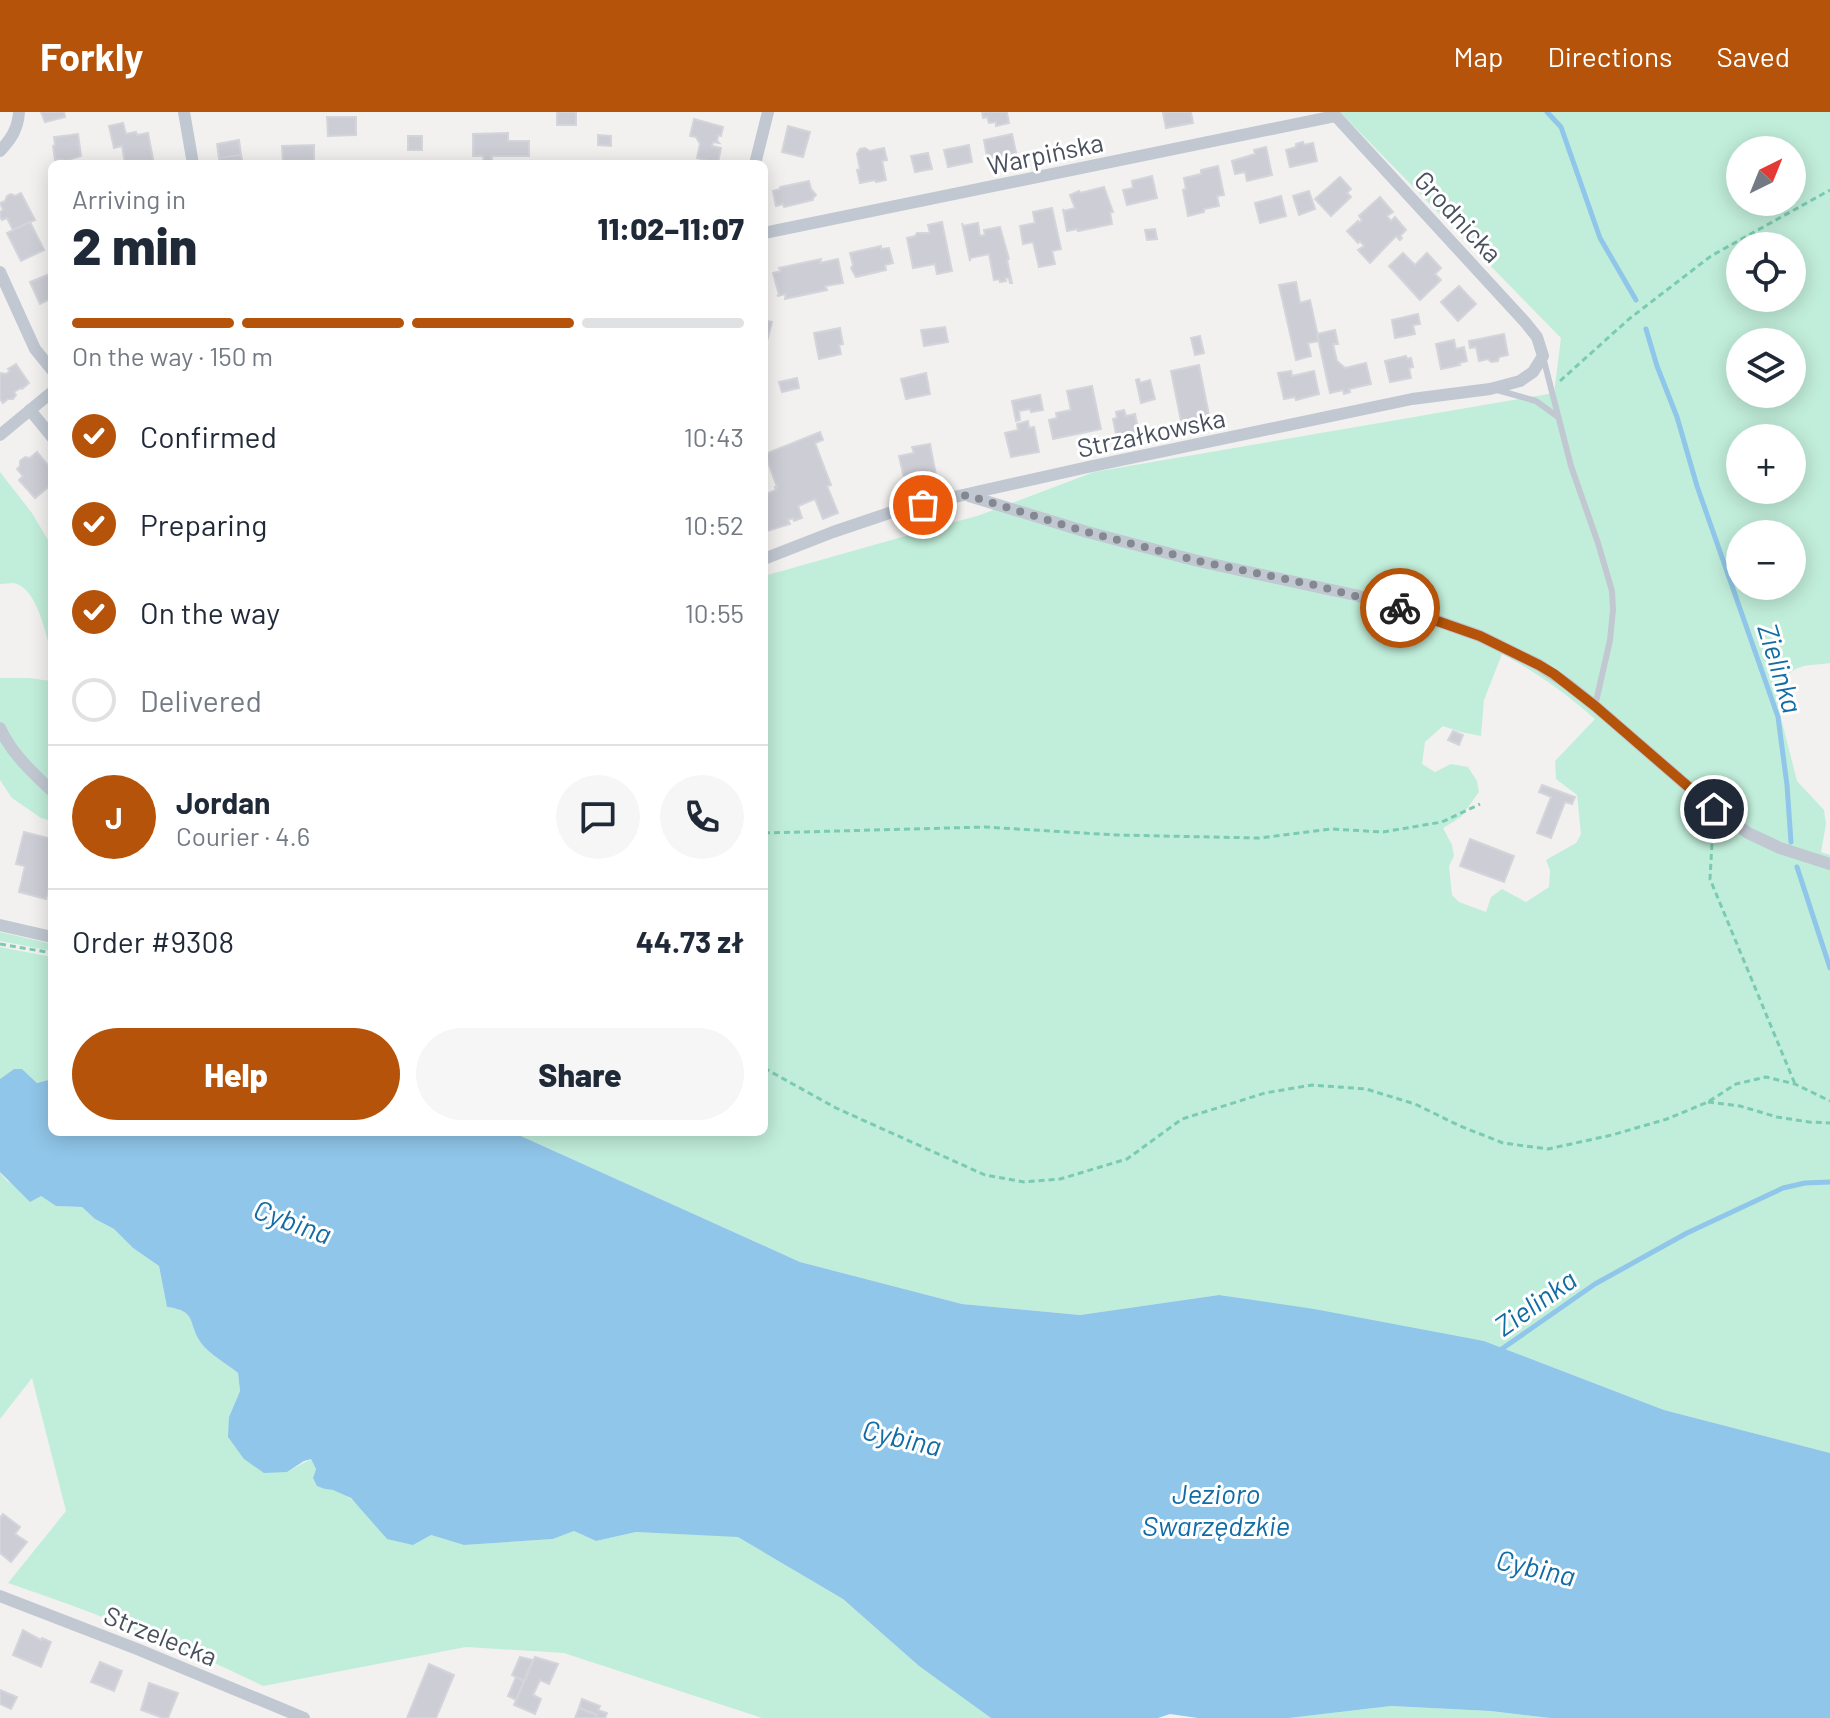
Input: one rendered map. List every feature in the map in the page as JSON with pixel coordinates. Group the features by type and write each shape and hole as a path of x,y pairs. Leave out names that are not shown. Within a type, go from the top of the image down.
{"street":[{"path":"0,151 18,125 19,112"},
{"path":"184,112 192,160"},
{"path":"756,160 768,112"},
{"name":"Warpińska","path":"768,232 1334,114"},
{"name":"Grodnicka","path":"1334,114 1525,322 1537,337 1543,356"},
{"path":"0,272 35,349 48,365"},
{"name":"Strzałkowska","path":"768,557 901,509 1412,399 1490,389 1527,377 1543,356"},
{"path":"0,435 48,395"},
{"path":"30,410 48,432"},
{"path":"967,495 1087,532 1327,588 1407,610 1480,636 1539,665 1566,683 1714,809 1748,833 1780,848 1830,864"},
{"path":"0,728 30,771 48,787"},
{"path":"0,925 48,936"},
{"name":"Strzelecka","path":"0,1596 304,1718"}],"lane":[{"path":"1543,356 1571,466 1612,591 1610,640 1595,706"},
{"path":"1490,389 1536,401 1558,417"}],"path":[{"path":"1551,389 1629,319 1711,256 1830,190"},
{"path":"768,833 985,827 1116,835 1259,838 1331,829 1383,832 1442,822 1480,804"},
{"path":"1714,809 1710,879 1795,1084"},
{"path":"0,944 48,952"},
{"path":"768,1070 836,1108 985,1175 1024,1182 1060,1179 1127,1159 1182,1119 1265,1093 1312,1085 1366,1089 1415,1104 1503,1143 1548,1149 1653,1123 1708,1102 1736,1084 1766,1077 1795,1084 1830,1101"},
{"path":"1708,1102 1740,1106 1777,1117 1830,1123"}],"green space":[{"path":"1340,112 1830,112 1830,663 1804,666 1791,672 1781,686 1778,706 1797,781 1824,810 1826,824 1821,852 1830,855 1830,1453 1664,1410 1484,1341 1219,1295 1080,1315 962,1304 800,1262 521,1136 768,1136 768,575 980,515 1094,472 1554,393 1561,338","holes":["1502,654 1573,700 1595,719 1555,761 1556,779 1577,795 1581,834 1576,843 1546,860 1550,870 1549,887 1526,902 1502,889 1491,897 1486,912 1459,902 1452,895 1449,866 1454,856 1443,828 1461,817 1479,792 1477,781 1468,767 1451,764 1435,772 1422,764 1425,742 1443,726 1481,736 1484,700"]},
{"path":"0,472 32,513 48,540 48,641 40,614 29,593 13,583 0,584"},
{"path":"0,678 48,681 48,820 12,798 0,780"},
{"path":"0,932 48,943 48,950 0,941"},
{"path":"0,947 48,956 48,1080 37,1083 22,1069 14,1069 0,1079"},
{"path":"0,1172 7,1181 56,1206 82,1207 159,1266 167,1307 188,1315 204,1347 238,1373 240,1391 229,1417 287,1472 311,1459 316,1469 313,1478 325,1489 344,1494 352,1500 387,1539 431,1535 464,1545 553,1539 574,1531 596,1541 636,1532 738,1536 843,1599 919,1666 991,1718 762,1718 564,1653 466,1647 263,1686 137,1630 8,1583 66,1511 32,1378 0,1419"},
{"path":"1391,1706 1490,1711 1550,1718 1289,1718"}],"water":[{"name":"Jezioro Swarzędzkie","path":"14,1069 22,1069 37,1083 48,1080 48,1136 521,1136 800,1262 962,1304 1080,1315 1219,1295 1314,1309 1484,1341 1664,1410 1830,1453 1830,1718 1550,1718 1490,1711 1391,1706 1289,1718 1198,1718 1170,1714 1158,1718 991,1718 919,1666 843,1599 738,1537 636,1532 596,1541 574,1531 553,1539 464,1545 431,1535 413,1545 387,1539 351,1498 317,1486 313,1478 316,1469 311,1459 287,1472 264,1473 244,1459 228,1437 229,1417 240,1391 238,1373 204,1347 188,1315 167,1307 159,1266 82,1207 56,1206 41,1196 30,1202 0,1172 0,1079"}],"building":[{"path":"41,112 64,112 65,117 45,122"},
{"path":"557,112 576,112 576,125 557,125"},
{"path":"982,112 1007,112 1009,123 996,126 996,122 989,123 987,117 983,118"},
{"path":"1191,112 1193,123 1166,128 1163,113"},
{"path":"327,117 356,117 356,135 328,136"},
{"path":"694,119 723,127 721,136 718,135 719,143 713,142 712,146 721,148 719,160 697,158 700,144 696,137 690,136"},
{"path":"123,123 126,134 148,133 153,160 124,160 122,146 114,148 109,126"},
{"path":"788,126 810,132 803,157 782,152"},
{"path":"508,133 508,141 529,141 529,156 492,156 492,160 484,160 483,156 473,156 473,134"},
{"path":"78,134 81,156 55,160 54,137"},
{"path":"1012,134 1017,157 988,163 984,140"},
{"path":"598,135 611,136 611,146 598,145"},
{"path":"408,136 422,136 422,150 408,150"},
{"path":"239,140 241,155 219,158 217,144"},
{"path":"1303,142 1304,145 1313,143 1317,161 1290,167 1286,150"},
{"path":"314,145 314,160 283,160 282,146"},
{"path":"969,145 972,162 948,167 944,150"},
{"path":"1266,147 1272,175 1247,181 1245,172 1235,174 1232,161"},
{"path":"865,148 870,151 884,148 887,160 882,161 886,180 860,183 857,154"},
{"path":"928,153 932,169 915,172 911,156"},
{"path":"241,155 242,160 219,160"},
{"path":"1218,166 1224,195 1217,196 1219,206 1188,216 1184,178"},
{"path":"1152,176 1157,198 1127,205 1123,190 1133,188 1132,181"},
{"path":"1340,177 1351,189 1347,193 1351,197 1331,216 1315,199"},
{"path":"809,181 816,195 813,200 776,206 773,191"},
{"path":"1104,187 1113,212 1110,212 1112,224 1067,231 1063,209 1075,208 1070,195"},
{"path":"1309,191 1315,209 1299,215 1293,196"},
{"path":"21,193 35,220 13,230 7,218 2,220 0,217 3,210 0,203 11,194"},
{"path":"1281,196 1286,216 1260,223 1255,203"},
{"path":"1380,197 1393,212 1387,216 1391,221 1395,217 1406,230 1400,240 1396,236 1370,263 1358,250 1364,246 1347,231 1362,220 1359,216"},
{"path":"1052,208 1061,249 1052,251 1055,264 1039,267 1033,242 1023,244 1020,226 1035,223 1033,212"},
{"path":"30,222 44,250 21,261 7,233"},
{"path":"942,222 952,271 937,274 935,264 913,268 907,238 917,233 930,233 928,225"},
{"path":"962,223 963,226 978,223 980,236 985,235 984,230 1000,227 1012,283 1009,278 1000,282 999,279 994,280 989,254 970,258 970,261"},
{"path":"1155,229 1157,239 1147,240 1145,230"},
{"path":"881,246 881,249 889,248 893,263 885,265 886,270 856,277 851,268 850,253"},
{"path":"1403,253 1415,265 1427,253 1441,268 1435,274 1441,280 1420,300 1389,266"},
{"path":"821,259 820,263 838,259 843,283 825,286 827,290 785,299 786,294 777,296 773,273 781,271 779,268"},
{"path":"48,275 48,300 40,304 30,282"},
{"path":"1296,282 1300,303 1310,300 1319,341 1308,343 1311,356 1296,360 1279,285"},
{"path":"1459,286 1476,304 1458,321 1441,302"},
{"path":"1418,314 1420,324 1413,325 1415,334 1395,338 1392,320"},
{"path":"945,327 948,342 924,346 921,330"},
{"path":"840,328 841,354 819,359 814,333"},
{"path":"1335,330 1338,344 1333,344 1337,361 1345,368 1366,363 1371,384 1349,389 1350,392 1344,394 1343,390 1330,393 1317,334"},
{"path":"1504,334 1508,355 1499,357 1498,361 1479,361 1476,347 1470,348 1469,341"},
{"path":"1200,336 1204,353 1195,355 1191,338"},
{"path":"1454,340 1456,349 1464,347 1467,361 1441,369 1436,344"},
{"path":"1406,356 1407,359 1411,358 1411,378 1390,382 1385,361"},
{"path":"16,364 29,383 14,392 16,395 13,399 3,403 0,399 0,373 6,374"},
{"path":"1199,365 1210,420 1182,426 1171,371"},
{"path":"1291,371 1292,376 1314,371 1319,394 1296,400 1295,397 1284,399 1278,373"},
{"path":"926,373 930,394 906,399 901,379"},
{"path":"797,378 799,388 782,392 779,382"},
{"path":"1139,379 1140,383 1150,380 1155,399 1141,403 1136,380"},
{"path":"1092,386 1101,429 1053,439 1049,420 1057,418 1056,413 1071,410 1067,391"},
{"path":"1040,395 1043,410 1019,411 1020,420 1016,421 1012,401"},
{"path":"1124,410 1126,416 1135,414 1139,434 1117,439 1113,419 1117,418 1116,412"},
{"path":"1028,421 1029,428 1034,427 1039,452 1011,457 1005,433 1018,430 1017,424"},
{"path":"820,432 823,440 815,443 838,513 823,519 815,499 798,506 802,518 794,521 793,518 788,520 790,524 768,531 768,493 777,487 768,462 768,453"},
{"path":"930,444 936,475 905,482 899,456 914,453 912,447"},
{"path":"37,452 48,465 48,487 35,498 19,480 23,476 17,469 20,461"},
{"path":"1453,731 1463,735 1459,745 1448,740"},
{"path":"1542,785 1575,797 1572,804 1565,802 1551,838 1537,833 1551,797 1539,792"},
{"path":"24,832 48,838 46,899 19,892 25,866 16,864"},
{"path":"1470,839 1514,856 1504,882 1460,866"},
{"path":"3,1514 20,1527 15,1534 27,1542 11,1562 0,1553 0,1518"},
{"path":"23,1630 51,1642 41,1667 13,1655"},
{"path":"520,1657 533,1660 524,1681 512,1675"},
{"path":"535,1657 558,1664 549,1684 540,1680 533,1695 541,1699 535,1714 514,1705"},
{"path":"100,1662 122,1671 114,1691 91,1682"},
{"path":"429,1664 454,1675 436,1718 407,1718"},
{"path":"516,1677 524,1681 516,1700 508,1696"},
{"path":"149,1683 178,1693 168,1718 141,1710"},
{"path":"0,1690 17,1697 11,1709 0,1704"},
{"path":"582,1699 600,1706 598,1710 607,1713 605,1718 595,1718 597,1715 579,1708"},
{"path":"579,1708 597,1715 595,1718 575,1718"}],"waterway":[{"name":"Zielinka","path":"1547,112 1561,127 1600,238 1636,300"},
{"name":"Zielinka","path":"1646,329 1778,717 1791,842"},
{"name":"Zielinka","path":"1797,867 1830,968"},
{"name":"Zielinka","path":"1496,1353 1595,1284 1687,1233 1783,1188 1830,1182"}],"way so far":[{"path":"923,505 967,495 1087,532 1198,561 1314,585 1400,608"}],"route":[{"path":"1400,608 1480,636 1554,674 1714,809"}],"water label":[{"name":"Cybina","path":"293,1221"},
{"name":"Cybina","path":"902,1437"},
{"name":"Cybina","path":"1536,1567"}]}
